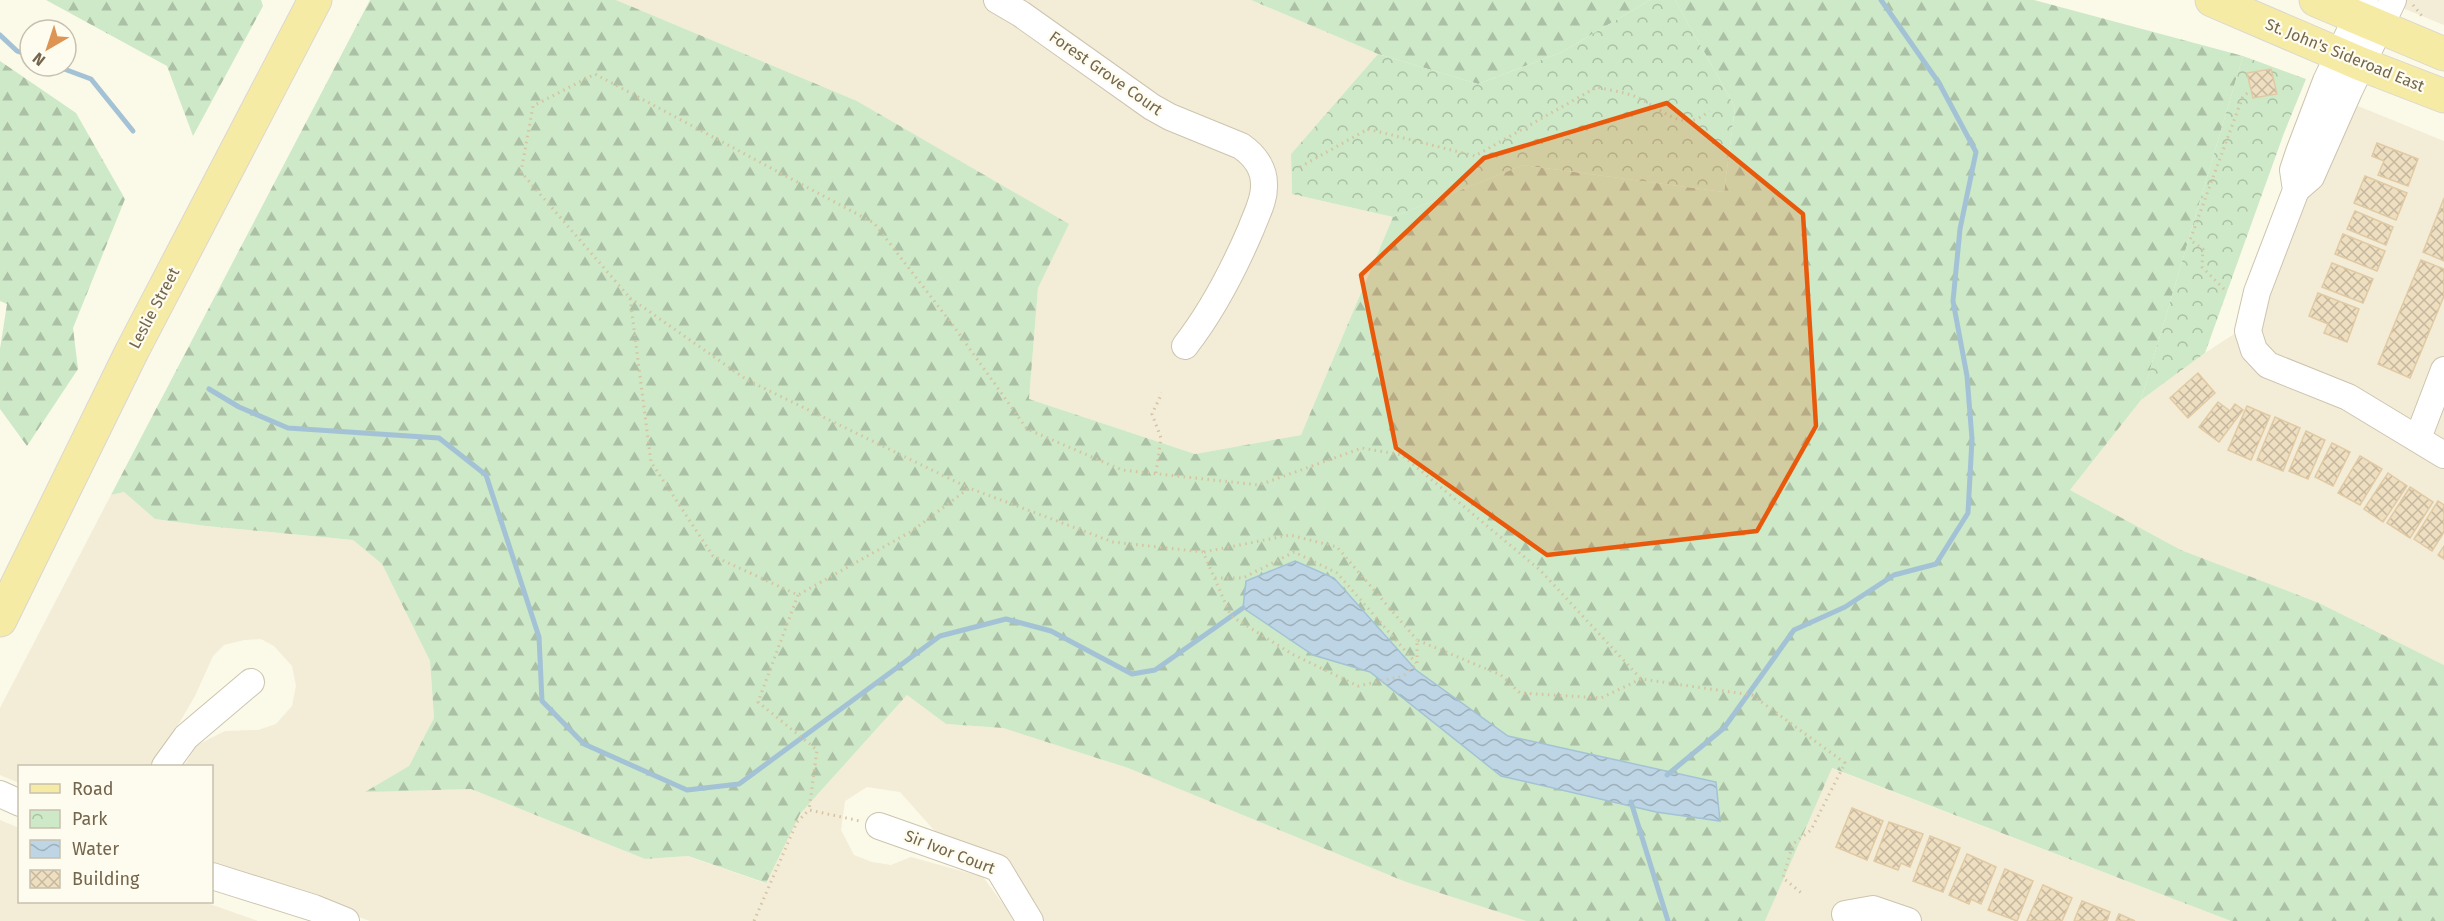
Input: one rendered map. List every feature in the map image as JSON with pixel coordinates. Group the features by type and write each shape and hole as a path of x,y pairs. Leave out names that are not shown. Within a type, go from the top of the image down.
{"main road":[{"name":"Leslie Street","path":"0,620 132,351 315,0"},
{"name":"St. John's Sideroad East","path":"2212,0 2444,96"},
{"path":"2316,0 2374,11 2444,54"}],"street":[{"name":"Forest Grove Court","path":"997,0 1021,14 1152,107 1170,117 1241,146 1250,153 1259,166 1264,184 1263,200 1233,271 1185,346"},
{"path":"2374,11 2350,59 2326,81 2293,170 2296,190 2252,309 2248,331 2254,350 2268,365 2348,397 2444,455"},
{"path":"2418,438 2444,370"},
{"path":"166,765 186,737 251,682"},
{"path":"0,794 18,801"},
{"name":"Sir Ivor Court","path":"879,826 998,868 1030,921"},
{"path":"213,876 314,908 346,921"},
{"path":"1845,914 1873,909 1908,921"}],"path":[{"path":"1641,679 1540,570 1402,455 1362,448 1258,485 1122,470 1027,429 952,324 874,223 595,74 533,106 521,172 630,298 747,380 969,488 1113,542 1203,552 1290,534 1337,547 1417,640 1501,675 1520,693 1601,698 1641,679 1752,695 1845,763 1812,830 1793,844 1784,878 1804,895"},
{"path":"1300,167 1368,129 1475,156 1597,87 1634,96 1678,121 1701,118 1709,111"},
{"path":"2224,289 2202,267 2203,249 2190,240 2243,96 2251,92"},
{"path":"630,298 651,462 713,556 798,595"},
{"path":"1156,473 1161,438 1152,414 1162,393"},
{"path":"754,921 797,822 809,810 817,750 758,702 798,595 912,531 969,488"},
{"path":"1203,552 1231,616 1292,654 1358,686 1403,676 1417,664 1417,640"},
{"path":"1215,578 1243,578 1294,552 1337,573 1417,664"},
{"path":"809,810 879,826"}],"highlighted area":[{"path":"1667,103 1803,214 1816,426 1757,531 1547,555 1396,448 1361,275 1484,158"}],"shaded area":[{"path":"616,0 1251,0 1378,54 1291,154 1292,194 1393,217 1301,435 1195,454 1029,399 1038,288 1068,224 857,101"},
{"path":"2383,0 2444,0 2444,25"},
{"path":"2348,102 2444,141 2444,665 2319,603 2181,550 2070,490 2141,400 2205,353 2257,319"},
{"path":"124,492 155,519 353,540 382,564 430,661 434,718 409,766 367,791 471,789 645,859 687,856 765,883 800,814 907,695 946,724 1003,728 1128,768 1406,882 1526,921 1039,921 1008,868 941,838 900,792 867,787 845,801 841,830 854,855 872,862 891,865 911,857 983,877 1013,921 370,921 213,863 213,765 185,765 197,745 225,731 258,730 276,724 292,706 296,686 292,666 274,646 261,639 224,645 213,656 195,696 155,765 18,765 18,783 0,775 0,708 111,495"},
{"path":"1831,768 2231,921 1765,921"},
{"path":"0,820 18,828 18,903 207,903 258,921 0,921"}],"green space":[{"path":"46,0 261,0 263,6 193,136 167,66"},
{"path":"370,0 616,0 857,101 1069,224 1038,288 1029,399 1195,454 1301,435 1393,217 1523,165 1724,192 1735,107 1675,0 2034,0 2243,56 2141,400 2070,490 2181,550 2319,603 2444,665 2444,921 2231,921 1832,768 1765,921 1526,921 1406,882 1128,768 1003,728 946,724 907,695 800,814 766,883 688,856 645,859 471,789 365,792 409,766 434,718 430,661 382,564 353,540 155,519 124,492 111,495"},
{"path":"1251,0 1650,0 1562,52 1478,84 1378,54"},
{"path":"1650,0 1675,0 1735,107 1724,192 1523,165 1393,217 1292,194 1291,154 1378,54 1478,84 1562,52"},
{"path":"2243,56 2306,79 2284,133 2205,353 2141,400"},
{"path":"0,61 18,73 18,78 25,78 76,113 125,199 73,328 78,369 27,446 0,409 0,349 7,304 0,301"}],"water":[{"path":"1295,561 1334,578 1416,670 1508,736 1716,782 1720,821 1656,812 1501,776 1370,672 1313,655 1243,608 1246,581"}],"building":[{"path":"2271,69 2277,94 2253,98 2247,73"},
{"path":"2377,143 2418,159 2408,186 2378,175 2384,161 2372,156"},
{"path":"2365,176 2407,193 2396,220 2354,203"},
{"path":"2444,198 2444,261 2423,252"},
{"path":"2355,211 2393,227 2386,245 2347,229"},
{"path":"2343,234 2385,251 2377,271 2335,254"},
{"path":"2421,260 2444,269 2444,296 2410,378 2378,364"},
{"path":"2332,263 2373,279 2363,303 2322,287"},
{"path":"2318,293 2359,309 2347,342 2324,333 2328,324 2309,316"},
{"path":"2198,373 2215,393 2188,418 2170,398"},
{"path":"2218,402 2230,411 2235,404 2243,410 2219,442 2199,427"},
{"path":"2247,406 2270,416 2251,460 2228,450"},
{"path":"2275,417 2300,428 2283,471 2257,460"},
{"path":"2306,431 2325,440 2308,479 2289,471"},
{"path":"2332,443 2350,452 2333,486 2315,477"},
{"path":"2360,456 2382,469 2360,505 2338,493"},
{"path":"2388,473 2407,486 2383,522 2364,509"},
{"path":"2410,487 2433,502 2410,538 2387,523"},
{"path":"2438,501 2444,505 2444,532 2432,551 2414,539"},
{"path":"2444,546 2444,559 2438,555"},
{"path":"1852,808 1883,821 1867,860 1836,847"},
{"path":"1889,822 1923,834 1910,867 1901,863 1898,870 1874,861"},
{"path":"1930,836 1960,848 1943,892 1913,881"},
{"path":"1967,854 1996,867 1981,904 1971,899 1969,904 1949,895"},
{"path":"2005,869 2033,881 2017,921 1988,910"},
{"path":"2043,885 2072,898 2062,921 2027,921"},
{"path":"2082,901 2110,912 2107,921 2074,921"},
{"path":"2119,914 2135,921 2116,921"}],"waterway":[{"path":"1667,775 1724,728 1794,630 1845,607 1894,575 1936,564 1968,513 1972,439 1967,376 1953,301 1960,229 1976,152 1939,83 1881,0"},
{"path":"0,35 18,51"},
{"path":"78,74 91,79 133,131"},
{"path":"209,389 239,407 288,428 439,438 486,475 539,637 542,701 584,744 687,790 739,784 940,636 1006,619 1051,631 1132,674 1155,670 1243,608"},
{"path":"1631,802 1668,921"}]}
